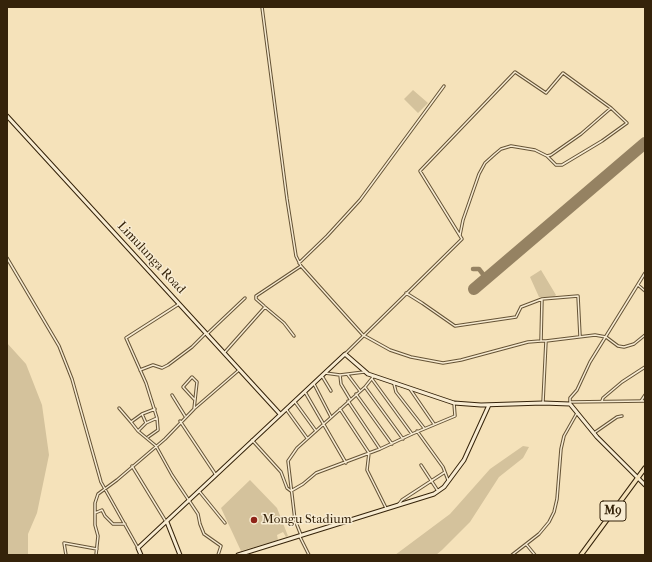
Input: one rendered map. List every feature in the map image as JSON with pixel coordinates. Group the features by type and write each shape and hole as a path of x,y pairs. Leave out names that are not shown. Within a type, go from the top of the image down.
{"main road":[{"name":"Limulunga Road","path":"7,116 280,414"},
{"path":"141,555 138,548 345,354 372,378 454,403 489,405 570,403 594,433 645,485"},
{"path":"238,555 430,496 438,491 448,481 468,454 489,405"},
{"name":"M9","path":"581,555 645,468"},
{"path":"167,522 180,555"}],"street":[{"path":"262,7 287,199 296,256 301,266 363,335 390,350 434,362 461,360 528,342 595,334 606,337 618,346 624,347 634,344 645,335"},
{"path":"345,354 462,239 460,235 463,220 479,174 490,158 501,149 511,146 535,150 547,156 556,165 562,165 620,129 627,123 611,108 563,73 546,93 515,72 420,171 460,235"},
{"path":"299,263 332,231 360,200 444,86"},
{"path":"547,156 574,140 611,108"},
{"path":"7,258 59,346 72,378 92,452 105,489 138,548"},
{"path":"294,336 284,323 256,299 256,296 301,266"},
{"path":"645,273 590,362 570,403 645,401"},
{"path":"638,285 645,291"},
{"path":"406,294 419,300 455,326 516,317 521,307 542,299 578,296 580,336"},
{"path":"140,370 153,365 162,368 168,365 187,351 245,298"},
{"path":"540,341 542,299"},
{"path":"148,437 158,430 157,418 140,370 126,338 179,304"},
{"path":"224,354 246,326 265,307"},
{"path":"542,403 546,341"},
{"path":"602,401 603,398 622,382 645,367"},
{"path":"96,555 98,549 95,501 98,494 156,446 185,416 239,370"},
{"path":"325,373 340,375 364,372"},
{"path":"348,374 360,391"},
{"path":"340,375 341,384 349,400 380,449"},
{"path":"322,376 331,391"},
{"path":"194,399 183,387 192,377 197,382 194,408"},
{"path":"309,555 300,535 291,491 288,461 293,452 316,431 324,426 331,417 365,387 372,378 412,434"},
{"path":"314,384 331,417"},
{"path":"394,384 396,392 424,428"},
{"path":"365,387 403,438"},
{"path":"410,389 434,424"},
{"path":"304,392 346,463"},
{"path":"356,394 392,444"},
{"path":"172,395 185,416"},
{"path":"641,401 645,395"},
{"path":"295,401 316,431"},
{"path":"291,491 303,484 316,473 346,463 392,444 424,428 455,416 454,403"},
{"path":"119,408 138,431 148,437 156,446 172,475 199,515 200,524 204,534 221,546 218,555"},
{"path":"286,409 308,438"},
{"path":"340,409 369,453 367,470 387,508"},
{"path":"131,422 142,414 155,410"},
{"path":"512,555 549,522 556,507 561,449 570,425 578,412"},
{"path":"142,414 146,424"},
{"path":"594,433 617,417 622,416"},
{"path":"138,431 146,424 157,418"},
{"path":"180,421 216,476"},
{"path":"417,432 446,471 448,481"},
{"path":"252,440 281,472 288,490 291,491"},
{"path":"421,465 438,491"},
{"path":"132,466 167,522"},
{"path":"398,505 402,500 446,471"},
{"path":"199,491 225,523"},
{"path":"95,513 102,510 105,516 113,524 125,524"},
{"path":"66,555 64,543 98,549"},
{"path":"526,544 535,555"},
{"path":"251,551 253,555"}],"shaded area":[{"path":"413,90 428,103 418,113 404,99"},
{"path":"541,270 556,295 554,297 539,297 530,277"},
{"path":"7,343 26,364 42,405 49,455 37,513 28,534 28,555 7,555"},
{"path":"523,446 529,447 523,458 499,477 470,522 442,550 436,555 395,555 450,514 490,469"},
{"name":"Mongu Stadium","path":"250,480 277,508 288,536 286,537 283,532 277,535 278,540 241,551 221,508"}],"taxiway":[{"path":"473,269 479,269 486,278"}],"runway":[{"path":"474,289 645,143"}],"place":[{"name":"Mongu Stadium","path":"254,520"}]}
